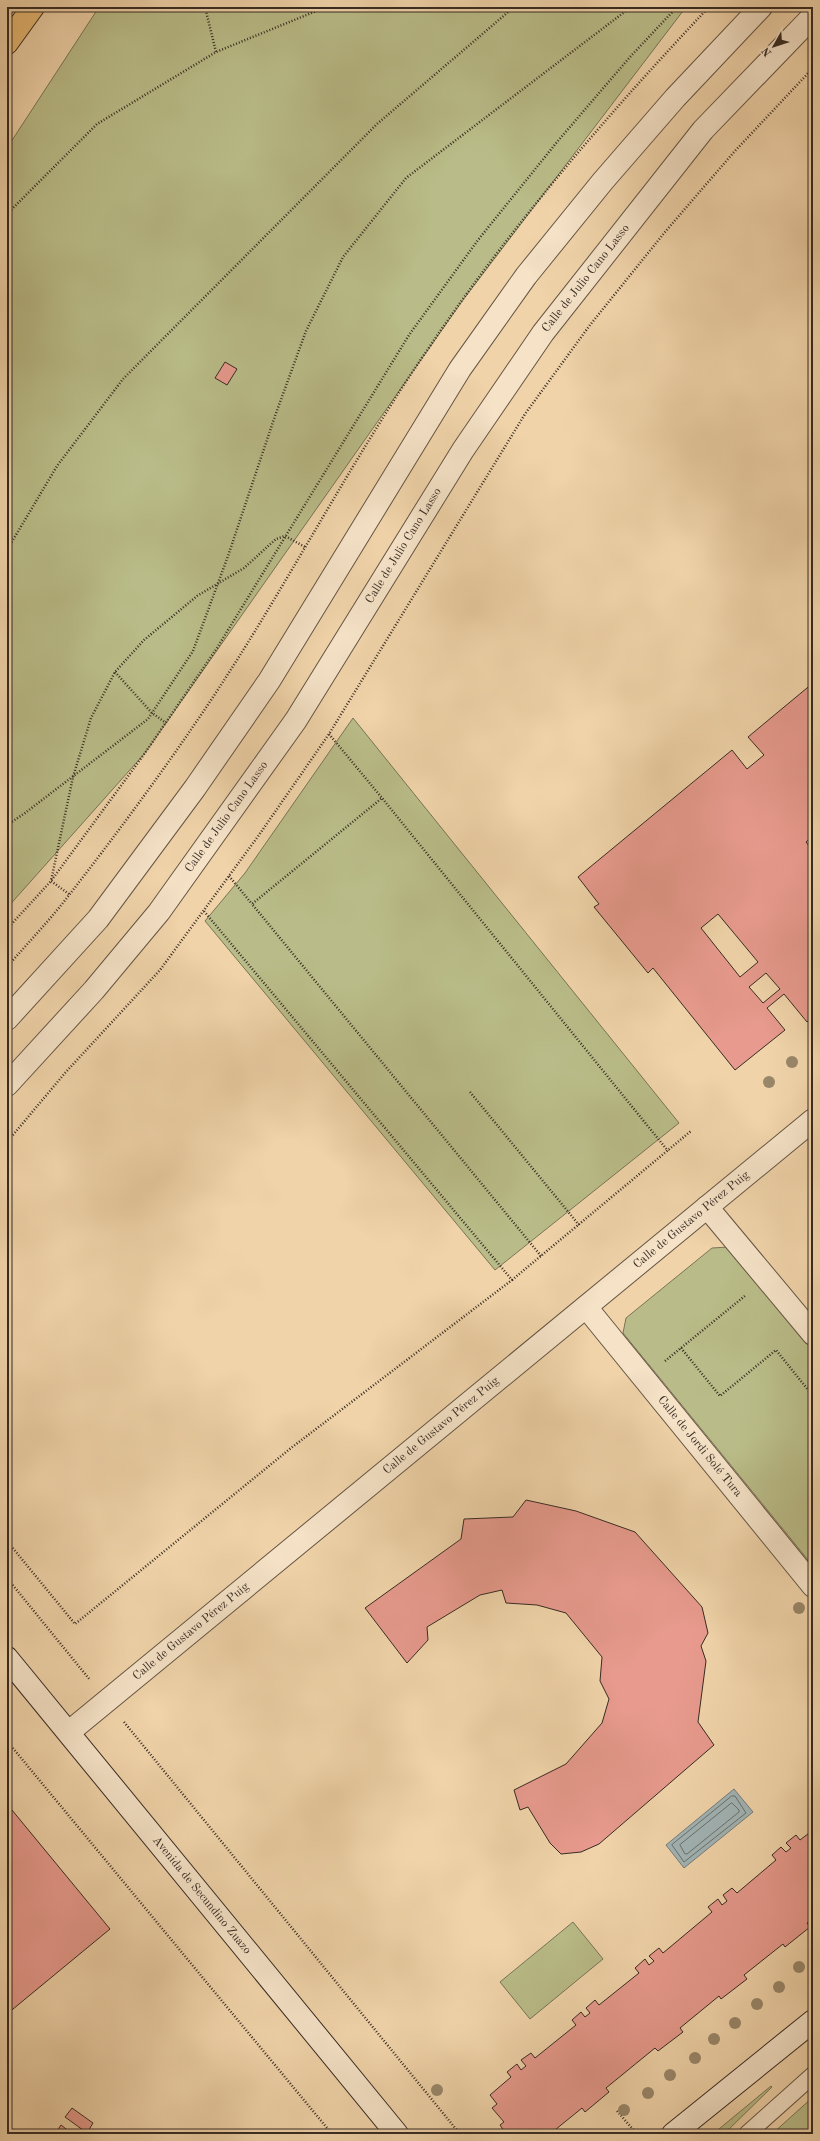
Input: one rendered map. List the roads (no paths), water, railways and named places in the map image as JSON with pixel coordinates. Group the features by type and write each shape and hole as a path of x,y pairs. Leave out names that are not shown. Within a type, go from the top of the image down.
{"highway":[{"path":"7,43 33,7"}],"street":[{"path":"7,1019 98,920 195,788 268,681 460,369 526,276 603,181 675,98 761,7"},
{"name":"Calle de Julio Cano Lasso","path":"7,1085 89,996 159,912 296,720 463,450 543,333 703,130 813,16"},
{"name":"Calle de Gustavo Pérez Puig","path":"69,1732 813,1120"},
{"path":"708,1207 813,1334"},
{"name":"Calle de Jordi Solé Tura","path":"586,1307 813,1586"},
{"name":"Avenida de Secundino Zuazo","path":"7,1658 397,2134"},
{"path":"673,2134 813,2021"}],"lane":[{"path":"747,2134 813,2075"}],"water":[{"path":"734,1789 753,1812 684,1868 666,1845"}]}
